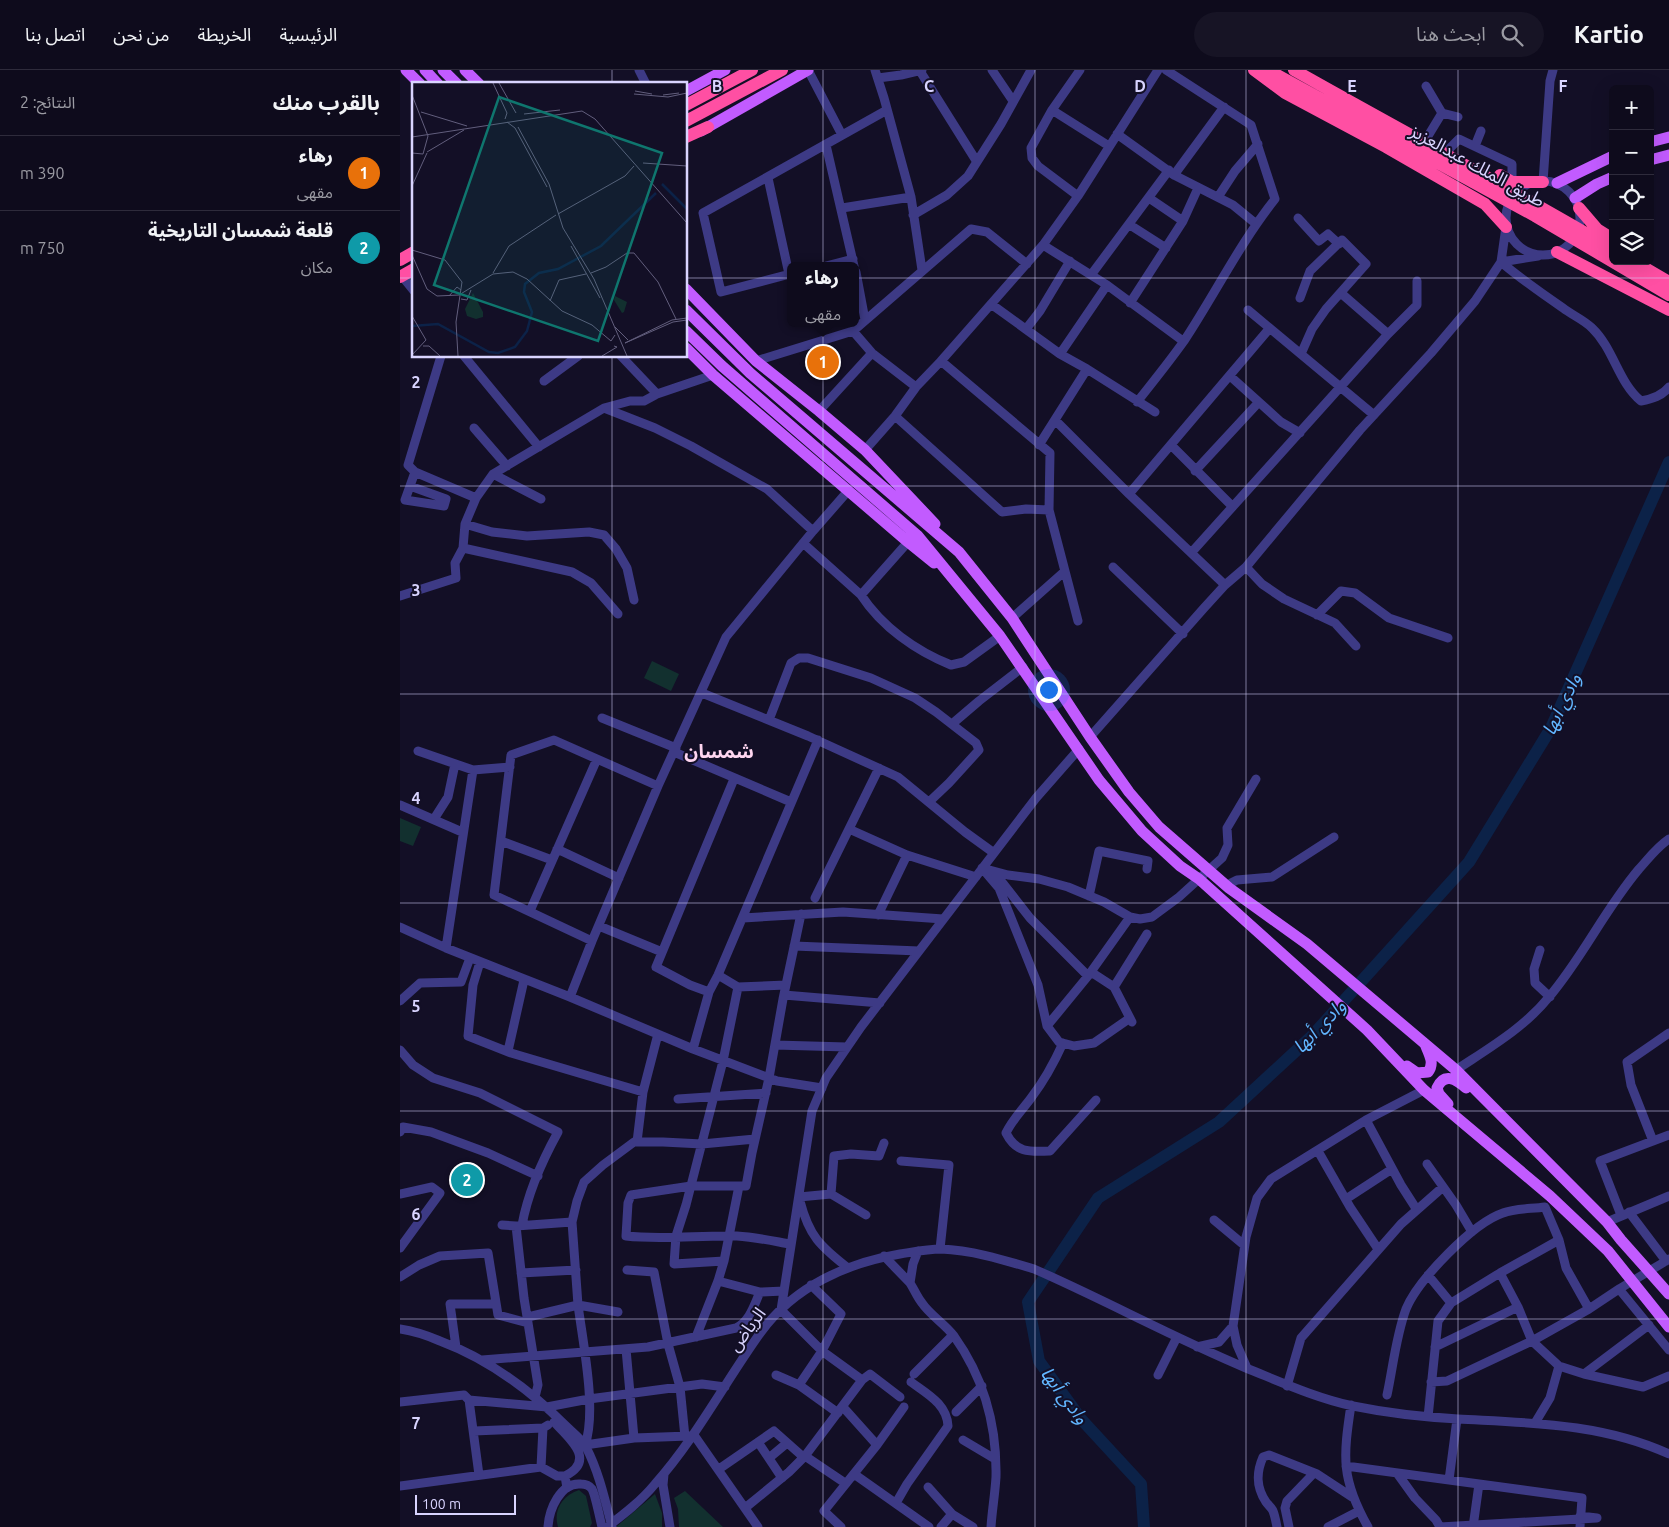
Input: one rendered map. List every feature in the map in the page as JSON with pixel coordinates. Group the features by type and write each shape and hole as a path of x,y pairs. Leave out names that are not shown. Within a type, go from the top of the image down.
{"highway":[{"path":"688,103 752,70"},
{"path":"688,120 782,70"},
{"path":"1254,70 1286,93 1386,147 1485,204 1506,227"},
{"name":"طريق الملك عبدالعزيز","path":"1268,70 1537,204 1609,247"},
{"name":"طريق الملك عبدالعزيز","path":"1294,70 1394,133 1669,295"},
{"path":"1309,70 1512,182 1543,182"},
{"path":"688,137 708,127"},
{"path":"1578,203 1597,229 1609,236"},
{"path":"400,260 412,253"},
{"path":"1552,254 1669,310"},
{"path":"1640,265 1669,282"},
{"path":"1654,265 1669,274"}],"main road":[{"path":"406,70 418,82"},
{"path":"425,70 436,82"},
{"path":"443,70 455,82"},
{"path":"466,70 477,82"},
{"path":"688,90 725,70"},
{"path":"708,127 808,70"},
{"path":"1654,141 1669,137"},
{"path":"1654,159 1669,155"},
{"path":"1558,183 1609,158"},
{"path":"1578,203 1597,184 1609,179"},
{"path":"688,291 756,361 865,450 922,509 1012,618 1090,737 1129,792 1159,827 1229,888 1307,944 1456,1070 1607,1222 1669,1294"},
{"path":"688,312 750,373 959,552"},
{"path":"688,333 722,366 918,536 1000,636 1099,780 1142,831 1367,1030 1424,1090 1550,1196 1608,1251 1669,1327"},
{"path":"688,350 713,375 848,492 951,575"},
{"path":"788,405 865,450"},
{"path":"776,413 824,470"},
{"path":"1386,1050 1417,1073 1422,1074 1428,1072 1432,1062 1425,1043"},
{"path":"1462,1121 1439,1094 1437,1088 1440,1081 1446,1078 1452,1078 1494,1107"}],"street":[{"path":"639,70 645,82"},
{"path":"808,70 842,135"},
{"path":"922,270 911,197 877,74 921,70 977,162"},
{"path":"992,70 1013,101"},
{"path":"913,215 947,195 968,176 1001,124 1031,70"},
{"path":"1078,196 1038,166 1032,158 1031,148 1052,110 1080,70"},
{"path":"865,450 895,416 916,387 1043,245 1078,196 1158,70"},
{"path":"1138,402 1183,341 1244,245 1255,223 1275,199 1251,124 1166,70"},
{"path":"1543,182 1550,81 1553,70"},
{"path":"1426,86 1442,113 1458,117"},
{"path":"1092,275 1148,198 1172,172 1224,107"},
{"path":"787,275 721,292 703,213 886,110"},
{"path":"1052,110 1109,146"},
{"path":"1428,136 1442,113"},
{"path":"1475,146 1481,131"},
{"path":"1117,134 1198,188 1233,205 1255,223"},
{"path":"1450,148 1459,139 1512,164 1512,182"},
{"path":"1218,197 1258,144"},
{"path":"826,145 854,262"},
{"path":"768,178 787,262"},
{"path":"1090,737 1225,585 1246,566 1374,415 1461,318 1501,262 1506,227 1505,216 1513,194 1522,186 1543,182 1558,183 1568,189 1578,203 1581,218 1576,234 1566,247 1552,254 1501,262"},
{"path":"1130,303 1183,221 1198,188"},
{"path":"842,208 911,197"},
{"path":"1148,198 1183,221"},
{"path":"1298,218 1319,241 1328,234 1339,244"},
{"path":"1130,225 1166,248"},
{"path":"1506,227 1510,237 1521,248 1536,254 1552,254"},
{"path":"859,326 971,229 987,232 1027,264"},
{"path":"1300,298 1310,271 1342,240 1366,264 1312,329 1301,354"},
{"path":"1043,245 1107,284 1183,341"},
{"path":"1026,329 1040,312 1070,261"},
{"path":"1501,262 1524,281 1592,327 1611,352 1626,384 1633,394 1642,401 1653,399 1667,390 1669,386"},
{"path":"401,276 412,289"},
{"path":"1191,553 1388,334 1417,305 1417,281"},
{"path":"1060,354 1107,284"},
{"path":"859,288 865,320"},
{"path":"1342,294 1388,334"},
{"path":"991,304 1060,354 1155,412"},
{"path":"1248,310 1374,415"},
{"path":"756,361 853,331 857,327"},
{"path":"1129,494 1269,329"},
{"path":"853,331 872,352 916,387"},
{"path":"819,411 872,352"},
{"path":"440,358 408,465 415,472 476,498"},
{"path":"466,358 538,448"},
{"path":"544,381 575,358"},
{"path":"623,358 657,394"},
{"path":"941,361 1050,453 1049,510 1078,620"},
{"path":"1039,445 1087,369"},
{"path":"400,595 456,578 455,563 463,548 465,524 476,498 493,474 604,408 630,401 644,401 657,394 713,375"},
{"path":"1230,376 1281,422 1300,433"},
{"path":"1195,471 1258,403"},
{"path":"604,408 655,428 767,489 813,531"},
{"path":"895,416 1002,512 1026,509 1049,510"},
{"path":"1055,420 1129,494 1225,585"},
{"path":"474,428 507,466"},
{"path":"1171,445 1232,506"},
{"path":"410,486 415,472"},
{"path":"493,474 541,499"},
{"path":"570,997 658,786 726,637 813,531 848,492"},
{"path":"465,524 492,532 528,536 589,532 604,535 627,568 634,600"},
{"path":"861,595 908,542"},
{"path":"803,543 861,595 871,610 892,630 918,649 951,665 964,662 1000,636"},
{"path":"463,548 572,572 591,583 618,614"},
{"path":"1246,566 1262,584 1284,599 1335,623 1356,646"},
{"path":"1113,567 1183,634"},
{"path":"1012,618 1065,571"},
{"path":"1317,615 1341,591 1355,593 1389,618 1448,638"},
{"path":"769,720 791,663 799,658 808,658 872,678 915,698 976,743 979,750 929,802"},
{"path":"952,724 1023,667"},
{"path":"702,693 818,740 898,777 994,853"},
{"path":"602,718 675,750 734,779 791,802"},
{"path":"592,941 494,895 512,755 554,740 658,786"},
{"path":"693,1049 709,992 743,918 818,740"},
{"path":"862,1380 822,1351 781,1310 812,1111 826,1078 847,1047 1036,798 1079,749"},
{"path":"418,751 473,770 510,767"},
{"path":"530,911 597,759"},
{"path":"434,819 448,797 455,764"},
{"path":"815,898 879,768"},
{"path":"446,948 462,832 473,770"},
{"path":"709,992 690,985 656,967 734,779"},
{"path":"982,868 1008,875 1039,879 1068,887 1104,902 1130,917 1140,919 1152,917 1199,880 1222,858 1228,845 1227,828 1256,779"},
{"path":"400,805 462,832"},
{"path":"849,829 907,855 976,877"},
{"path":"1229,888 1231,883 1237,880 1272,877 1334,837"},
{"path":"1456,1070 1509,1035 1532,1016 1550,997 1627,883 1659,846 1669,839"},
{"path":"501,841 552,860"},
{"path":"557,849 619,878"},
{"path":"1089,896 1099,851 1148,861 1147,869"},
{"path":"878,915 907,855"},
{"path":"982,868 999,888 1038,985 1047,1026 1059,1042 1074,1046 1094,1043 1132,1020 1114,988 1089,974 1030,918 993,871"},
{"path":"743,918 843,912 944,918"},
{"path":"790,1244 740,1236 676,1236 664,1239 626,1236 628,1203 631,1195 691,1186 746,1186 770,1078 784,995 801,914"},
{"path":"1047,1026 1089,974 1130,917"},
{"path":"599,926 662,952"},
{"path":"400,927 470,958 570,997 723,1061 776,1081 822,1088"},
{"path":"1114,988 1148,934"},
{"path":"794,946 919,951"},
{"path":"1540,950 1534,969 1535,984 1550,997"},
{"path":"400,1001 420,983 461,982 470,958"},
{"path":"480,962 473,986 468,1036 508,1051 643,1092"},
{"path":"718,975 738,987 786,985"},
{"path":"508,1051 524,980"},
{"path":"724,1261 674,1264 676,1236 691,1186 723,1061 738,987"},
{"path":"784,995 880,1003"},
{"path":"1653,1141 1631,1085 1627,1062 1669,1033"},
{"path":"637,1142 643,1092 658,1034"},
{"path":"1062,1043 1054,1063 1032,1097 1010,1125 1006,1133 1010,1142 1020,1149 1034,1152 1050,1151 1096,1100"},
{"path":"775,1045 847,1047"},
{"path":"400,1050 412,1064 433,1078 480,1093 558,1132 541,1162 538,1176 526,1204 520,1225 522,1273 538,1385 535,1398"},
{"path":"1247,1368 1237,1344 1234,1326 1244,1245 1257,1198 1271,1179 1366,1120 1424,1090"},
{"path":"678,1099 766,1093"},
{"path":"1366,1120 1392,1169 1417,1210"},
{"path":"400,1132 403,1127 431,1132 488,1153 538,1176"},
{"path":"1431,1382 1447,1381 1532,1341 1589,1309 1667,1260 1625,1214 1600,1161 1669,1135"},
{"path":"585,1445 590,1433 589,1399 578,1305 572,1222 584,1182 634,1142 702,1144 755,1139"},
{"path":"830,1194 834,1156 851,1154 879,1156 884,1143"},
{"path":"1318,1151 1378,1249"},
{"path":"901,1161 949,1165 940,1249"},
{"path":"1427,1164 1472,1232"},
{"path":"1346,1199 1392,1169"},
{"path":"696,1337 724,1261 739,1186"},
{"path":"400,1194 432,1187 440,1192 400,1248"},
{"path":"1286,1386 1301,1338 1401,1224 1443,1187"},
{"path":"799,1197 830,1194 866,1215"},
{"path":"1607,1222 1669,1196"},
{"path":"799,1197 805,1222 814,1237 831,1255 848,1268"},
{"path":"1387,1396 1398,1339 1407,1308 1437,1264 1472,1232 1503,1212 1545,1207 1559,1240 1566,1268 1589,1309"},
{"path":"1214,1220 1244,1245"},
{"path":"502,1225 572,1222"},
{"path":"1428,1417 1438,1321 1451,1303 1559,1240"},
{"name":"الرياض","path":"607,1527 636,1504 664,1474 762,1331 781,1310 811,1286 830,1275 848,1268 884,1256 940,1249 1006,1260 1034,1269 1065,1282 1197,1347 1286,1386 1351,1405 1385,1412 1428,1417 1535,1423 1592,1429 1669,1454"},
{"path":"910,1283 912,1264 918,1251"},
{"path":"400,1277 419,1265 440,1256 488,1254 498,1315 528,1320 578,1305 618,1312"},
{"path":"884,1256 910,1283 922,1304 953,1335 982,1386 995,1436 996,1479 990,1527"},
{"path":"522,1273 576,1270"},
{"path":"627,1270 654,1272 668,1344 680,1387 690,1436 719,1469 758,1527"},
{"path":"1500,1273 1518,1307 1532,1341 1559,1366 1584,1374 1643,1387 1669,1376"},
{"path":"1428,1275 1451,1303"},
{"path":"718,1281 760,1292 784,1291"},
{"path":"799,1385 822,1351 841,1314 811,1286"},
{"path":"1619,1289 1669,1350"},
{"path":"482,1360 584,1351 626,1350 668,1344 736,1328 748,1319 760,1292"},
{"path":"456,1347 450,1304 496,1304"},
{"path":"1435,1346 1518,1307"},
{"path":"1197,1347 1219,1342 1234,1326"},
{"path":"1584,1374 1650,1326"},
{"path":"400,1329 414,1330 456,1347 509,1376 547,1407 554,1419 578,1447 580,1460 575,1471 565,1476 557,1476 541,1467 400,1486"},
{"path":"896,1503 907,1484 948,1426 948,1419 943,1408 913,1378 953,1335"},
{"path":"1158,1375 1177,1337"},
{"path":"626,1350 634,1438"},
{"path":"1535,1423 1550,1398 1559,1366"},
{"path":"745,1508 782,1478 805,1456 862,1380 870,1374 900,1397"},
{"path":"776,1375 799,1385 841,1410 877,1445"},
{"path":"400,1402 464,1395 470,1400 547,1407 589,1399 702,1384 725,1387"},
{"path":"956,1412 982,1386"},
{"path":"470,1400 479,1476"},
{"path":"1351,1405 1345,1447 1347,1479 1352,1497 1368,1527"},
{"path":"841,1527 824,1511 877,1445 904,1407"},
{"path":"554,1419 585,1445 597,1474 612,1527"},
{"path":"474,1430 543,1428 554,1419"},
{"path":"1449,1480 1457,1419"},
{"path":"541,1467 543,1428"},
{"path":"719,1469 774,1431 801,1455 845,1483"},
{"path":"585,1445 634,1438 690,1436"},
{"path":"963,1440 995,1459"},
{"path":"758,1442 782,1478"},
{"path":"769,1458 787,1443"},
{"path":"1277,1527 1273,1511 1259,1489 1257,1482 1258,1467 1263,1457 1269,1455 1314,1473 1352,1497"},
{"path":"1346,1466 1582,1498 1580,1527"},
{"path":"1289,1527 1285,1508 1286,1501 1314,1473"},
{"path":"1397,1473 1440,1527 1597,1518 1580,1516"},
{"path":"664,1474 663,1485 670,1527"},
{"path":"854,1474 929,1527"},
{"path":"565,1476 567,1488"},
{"path":"548,1527 554,1505 562,1492 577,1484 586,1484 592,1489 602,1527"},
{"path":"1473,1527 1479,1484"},
{"path":"928,1487 952,1514 973,1527"},
{"path":"1328,1527 1359,1511"},
{"path":"941,1527 952,1514"}],"green space":[{"path":"652,661 679,674 671,691 644,678"},
{"path":"400,818 421,827 413,846 400,841"},
{"path":"579,1490 586,1496 592,1523 590,1527 558,1527 557,1515 560,1504 568,1496"},
{"path":"685,1491 723,1527 679,1527 678,1509 674,1498"},
{"path":"655,1494 662,1513 662,1527 616,1527"}],"waterway":[{"name":"وادي أبها","path":"1144,1527 1141,1484 1081,1419 1039,1361 1028,1302 1098,1198 1219,1122 1312,1036 1469,862 1551,728 1669,462"}],"place":[{"name":"رهاء","path":"823,362"},
{"name":"قلعة شمسان التاريخية","path":"467,1180"}],"district":[{"name":"شمسان","path":"719,751"}]}
